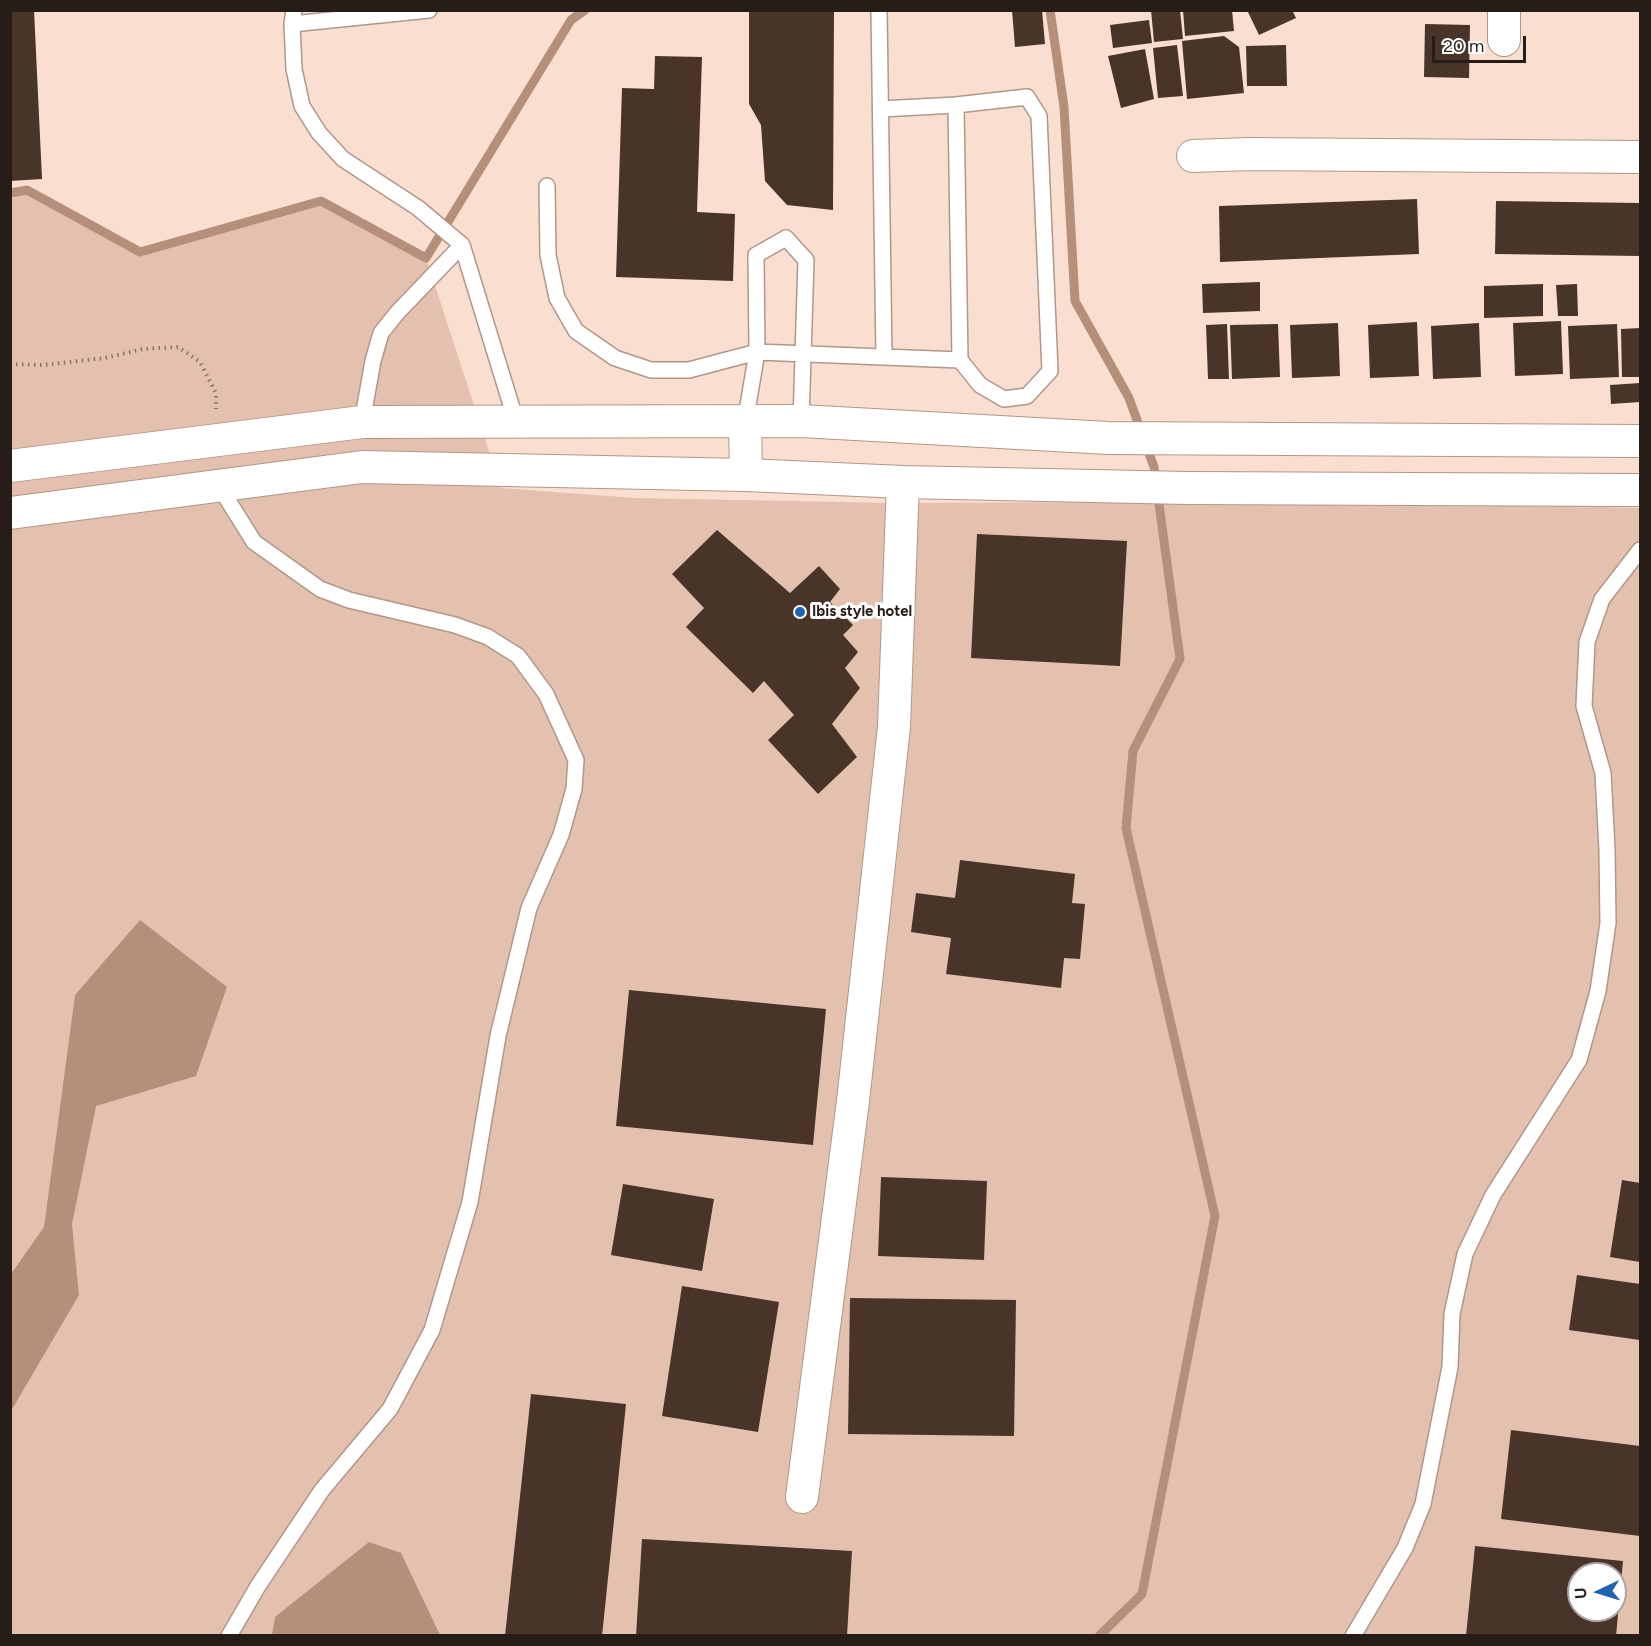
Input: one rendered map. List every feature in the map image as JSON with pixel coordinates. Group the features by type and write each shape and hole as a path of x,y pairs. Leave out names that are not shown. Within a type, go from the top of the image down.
{"street":[{"path":"1193,156 1249,154 1641,157"},
{"path":"10,466 362,422 745,423 801,421 1108,438 1641,441"},
{"path":"362,422 362,467"},
{"path":"745,423 746,475"},
{"path":"10,513 362,467 1188,488 1641,490"},
{"path":"802,1497 853,1101 894,727 903,482"}],"lane":[{"path":"429,10 293,17 294,69 302,106 320,133 343,159 418,208 456,240 516,421"},
{"path":"879,10 884,357"},
{"path":"881,109 956,105 1028,97 1039,116 1050,371 1027,396 1004,399 980,385 960,360 956,105"},
{"path":"547,186 548,255 557,298 576,331 615,358 651,370 689,370 757,352 960,360"},
{"path":"745,423 757,352 756,255 786,238 806,260 801,421"},
{"path":"362,422 373,361 381,333 456,240"},
{"path":"219,486 254,542 320,589 350,600 455,626 488,637 518,656 546,694 576,760 574,789 561,835 529,908 498,1036 470,1202 432,1330 390,1409 322,1490 258,1586 229,1635"},
{"path":"1353,1635 1405,1548 1423,1504 1450,1367 1452,1314 1465,1254 1493,1195 1579,1060 1598,991 1608,923 1607,849 1603,772 1584,706 1587,642 1602,599 1641,550"}],"path":[{"path":"10,364 44,365 105,358 143,349 178,347 200,362 216,393 216,440"}],"shaded area":[{"path":"27,190 140,252 321,201 426,258 501,488 636,498 893,503 1377,501 1640,508 1640,1635 11,1636 11,193"},
{"path":"140,920 227,987 196,1076 96,1106 72,1224 79,1295 11,1411 11,1274 44,1227 75,995"},
{"path":"369,1542 401,1553 440,1635 272,1635 275,1617"}],"building":[{"path":"10,10 34,10 42,179 10,181"},
{"path":"749,10 834,10 833,210 787,205 765,181 761,125 749,104"},
{"path":"1012,10 1042,10 1045,44 1015,47"},
{"path":"1151,10 1180,10 1183,39 1154,42"},
{"path":"1183,10 1232,10 1234,31 1185,36"},
{"path":"1247,10 1292,10 1296,18 1259,35"},
{"path":"1149,20 1152,43 1113,48 1110,25"},
{"path":"1425,24 1470,25 1469,78 1424,77"},
{"path":"1224,36 1239,47 1244,93 1187,99 1182,41"},
{"path":"1177,45 1183,96 1158,98 1153,48"},
{"path":"1286,45 1287,86 1247,86 1246,46"},
{"path":"1145,49 1154,99 1121,108 1108,56"},
{"path":"655,56 702,57 697,212 735,214 733,281 616,277 622,88 654,89"},
{"path":"1417,199 1419,254 1220,262 1219,206"},
{"path":"1496,201 1640,203 1640,256 1495,254"},
{"path":"1260,282 1260,311 1203,313 1202,284"},
{"path":"1543,284 1543,316 1484,318 1484,286"},
{"path":"1577,284 1578,316 1558,316 1556,285"},
{"path":"1561,321 1563,374 1515,376 1513,323"},
{"path":"1417,322 1419,376 1370,378 1368,325"},
{"path":"1338,323 1340,376 1292,378 1290,325"},
{"path":"1479,323 1481,377 1433,379 1431,326"},
{"path":"1227,324 1229,379 1208,379 1206,325"},
{"path":"1278,324 1280,377 1232,379 1230,325"},
{"path":"1617,324 1619,377 1570,379 1568,326"},
{"path":"1640,328 1640,377 1622,377 1621,329"},
{"path":"1640,383 1640,402 1611,404 1610,385"},
{"path":"717,530 790,593 819,566 840,589 830,602 853,625 843,635 858,652 845,668 860,688 832,724 857,757 818,794 768,740 794,715 764,681 753,693 686,627 704,608 672,574"},
{"path":"977,534 1127,541 1120,666 971,658"},
{"path":"960,860 1075,874 1072,903 1085,904 1080,959 1064,958 1061,988 946,974 951,938 911,932 916,893 955,898"},
{"path":"629,990 826,1009 813,1145 616,1126"},
{"path":"881,1177 987,1181 984,1260 878,1256"},
{"path":"1622,1180 1640,1183 1640,1262 1610,1257"},
{"path":"623,1184 714,1199 702,1271 611,1255"},
{"path":"1577,1275 1640,1284 1640,1340 1569,1330"},
{"path":"682,1286 779,1302 758,1432 662,1416"},
{"path":"850,1298 1016,1300 1014,1436 848,1434"},
{"path":"531,1394 626,1404 602,1636 505,1636"},
{"path":"1511,1430 1640,1446 1640,1536 1501,1519"},
{"path":"642,1539 852,1551 847,1636 636,1636"},
{"path":"1475,1546 1623,1561 1567,1562 1567,1622 1617,1622 1616,1636 1466,1636"}],"waterway":[{"path":"10,193 27,190 140,252 321,201 426,258 571,20 585,10"},
{"path":"1050,10 1064,107 1075,301 1129,398 1154,467 1180,659 1133,751 1126,828 1215,1216 1142,1594 1099,1636"}],"place":[{"name":"Ibis style hotel","path":"800,612"}]}
